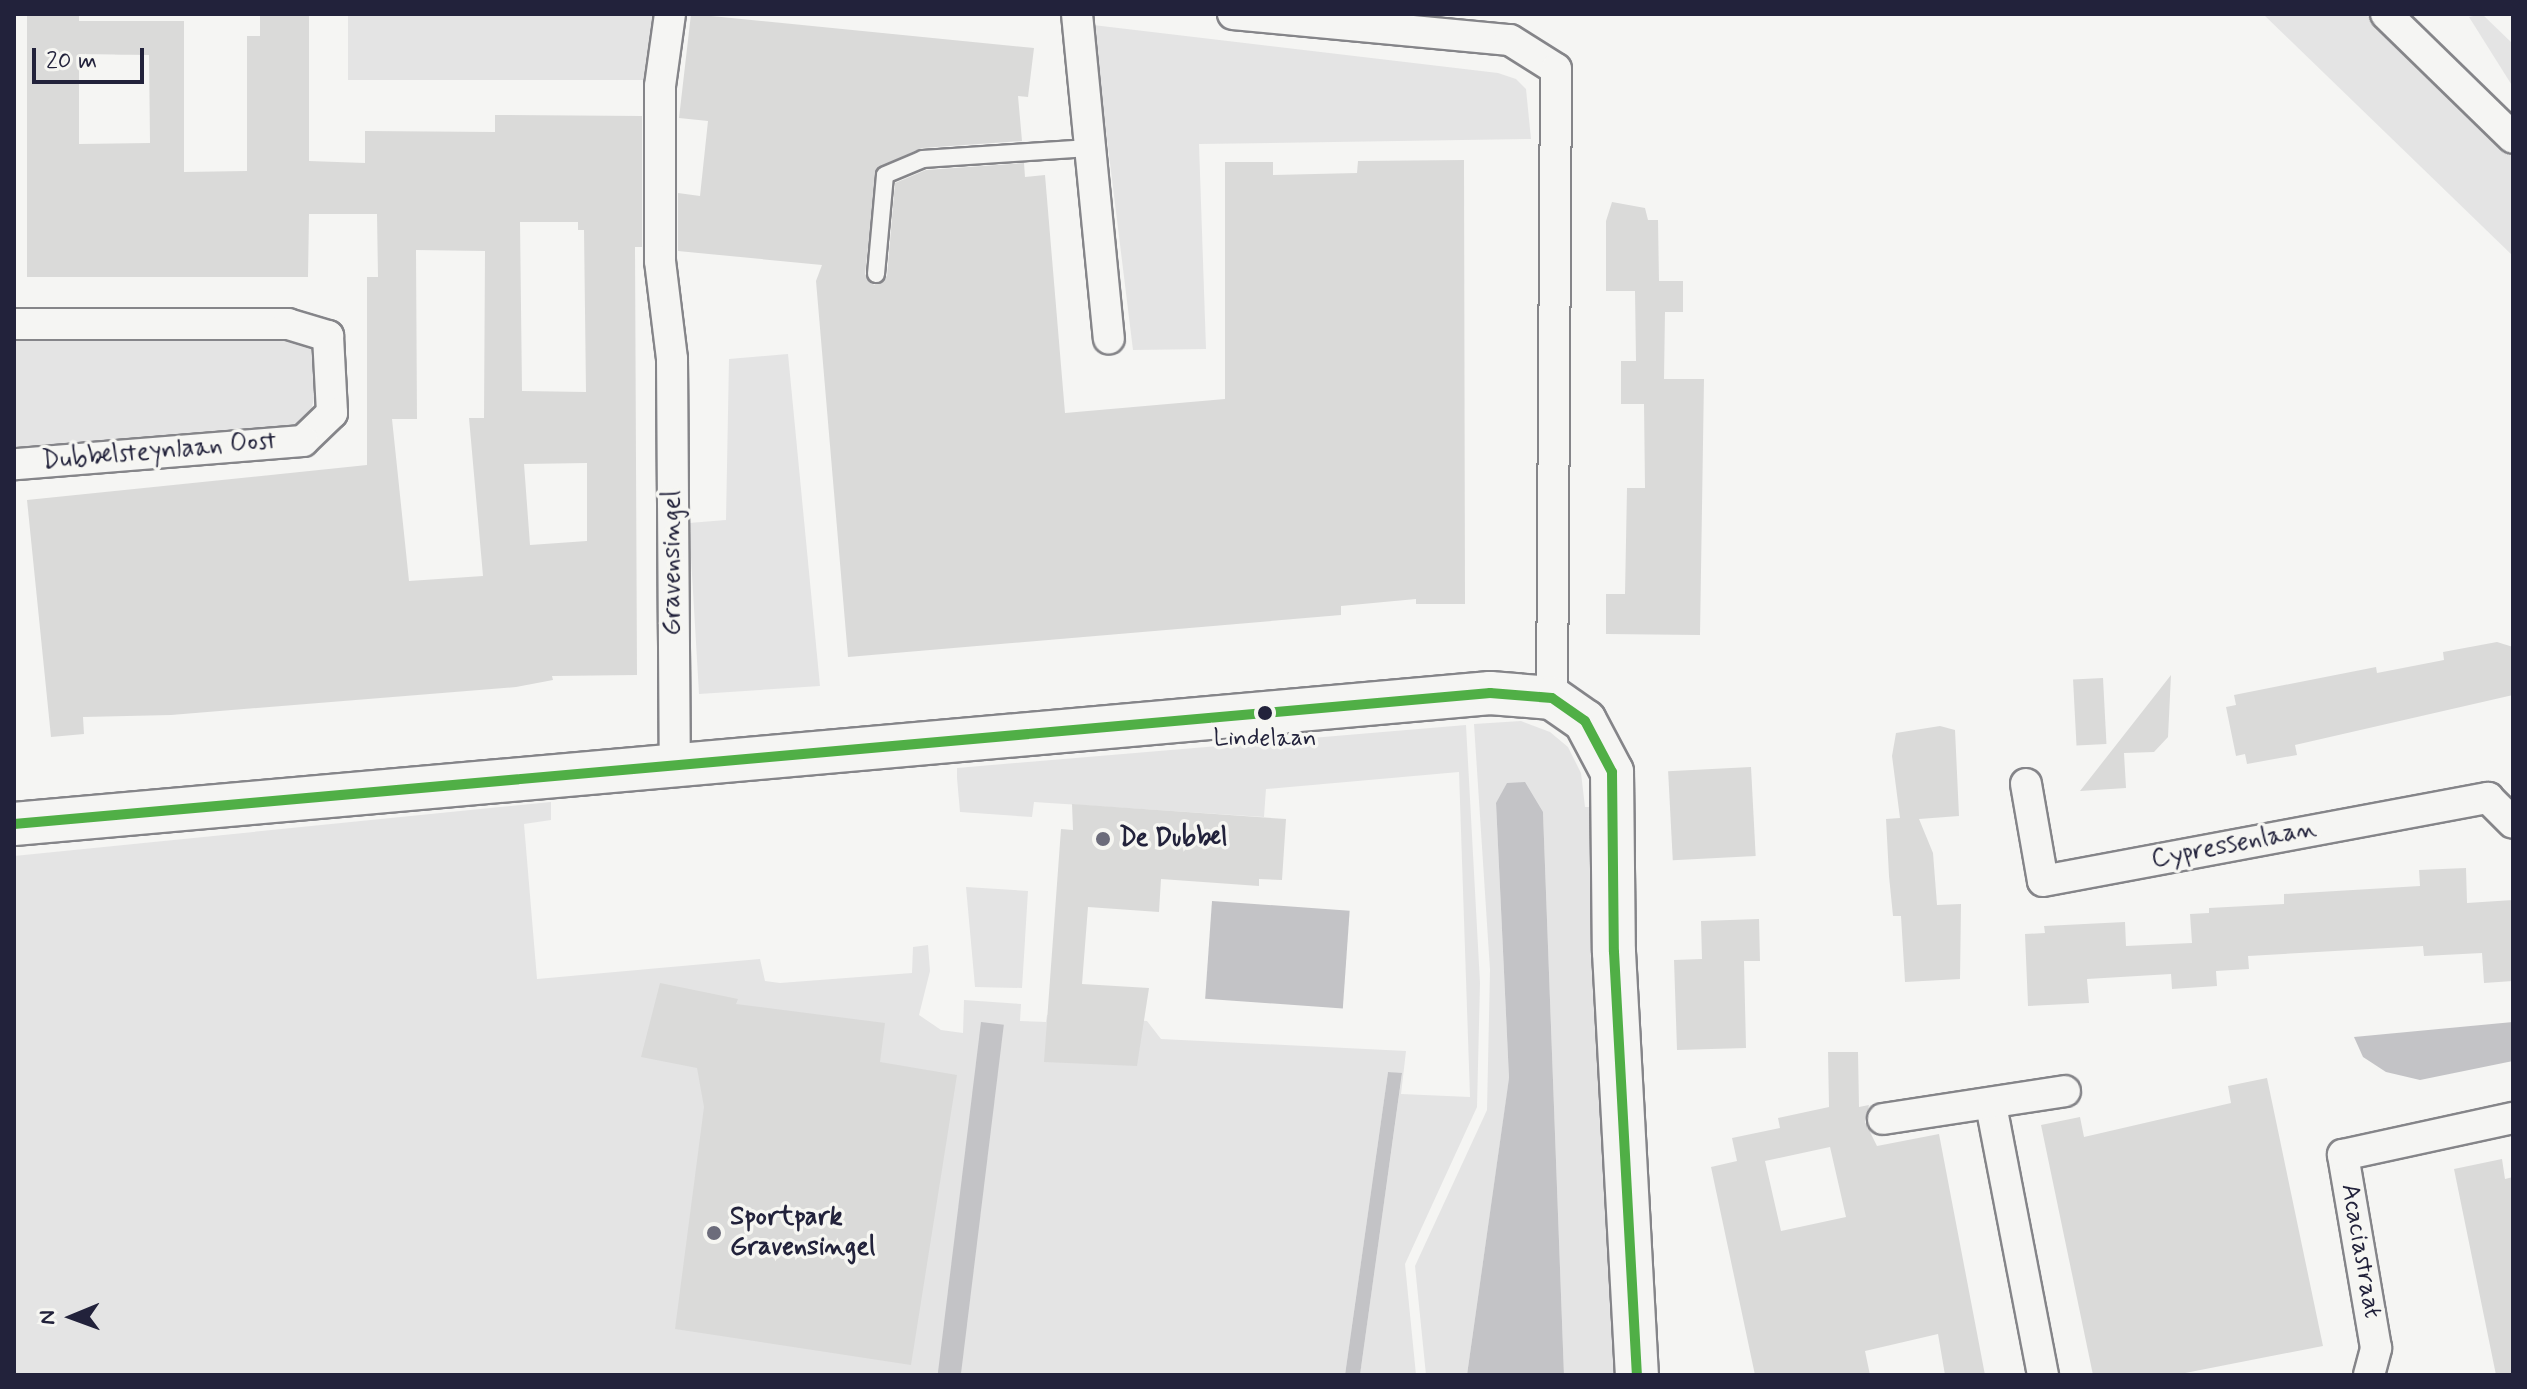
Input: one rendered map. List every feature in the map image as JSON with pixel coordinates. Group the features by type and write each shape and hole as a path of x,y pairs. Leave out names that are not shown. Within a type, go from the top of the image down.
{"street":[{"name":"Gravensingel","path":"670,14 660,86 660,261 672,359 675,766"},
{"path":"1077,14 1109,338"},
{"path":"1233,14 1510,40 1556,69 1552,698"},
{"path":"2386,14 2513,138"},
{"name":"Dubbelsteynlaan Oost","path":"14,324 288,324 328,336 332,413 303,441 14,464"},
{"path":"14,824 1490,693 1552,698 1585,721 1612,772 1614,952 1637,1375"},
{"name":"Cypressenlaan","path":"2026,784 2043,881 2488,798 2513,823"},
{"path":"1883,1119 1991,1105 2065,1091"},
{"path":"1991,1105 2043,1375"},
{"name":"Acaciastraat","path":"2369,1375 2376,1348 2343,1155 2513,1118"}],"lane":[{"path":"876,274 885,175 923,159 1089,148"}],"shaded area":[{"path":"348,14 655,14 655,80 348,80"},
{"path":"2263,14 2365,14 2513,156 2513,256"},
{"path":"2482,14 2513,44 2513,87 2469,17"},
{"path":"1093,25 1498,73 1516,79 1526,89 1531,139 1199,144 1206,349 1133,350"},
{"path":"291,332 314,347 316,388 311,412 290,429 14,449 14,339"},
{"path":"788,354 820,686 699,694 689,523 726,520 729,359"},
{"path":"1521,721 1550,732 1568,747 1581,773 1585,807 1595,807 1616,1375 1564,1375 1543,812 1496,803 1509,1079 1467,1375 1426,1375 1415,1266 1487,1110 1490,970 1474,724"},
{"name":"Sportpark Gravensingel","path":"1466,725 1480,983 1477,1107 1405,1264 1416,1375 1360,1375 1402,1074 1388,1072 1345,1375 14,1375 14,856 551,802 551,820 524,824 537,979 760,959 765,981 780,983 912,973 913,947 928,945 930,971 919,1015 941,1030 963,1033 964,1000 1021,1004 1020,1021 1046,1022 1047,1015 1147,1021 1161,1039 1406,1051 1401,1094 1470,1097 1459,772 1266,789 1264,817 1034,802 1032,817 960,812 957,778 957,768"},
{"path":"1525,782 1543,812 1564,1375 1467,1375 1509,1078 1496,803 1507,783"},
{"path":"966,887 1028,891 1022,988 975,987"},
{"path":"1212,901 1350,911 1343,1008 1205,999"},
{"path":"981,1022 1004,1025 961,1375 938,1375"},
{"path":"2513,1022 2513,1061 2420,1080 2386,1072 2363,1057 2354,1037"},
{"path":"1388,1072 1402,1073 1360,1375 1345,1375"}],"building":[{"path":"27,14 79,14 79,21 184,21 184,172 247,171 247,36 260,36 260,14 309,14 309,161 365,163 365,131 495,132 495,115 642,116 642,247 635,247 637,675 552,676 553,680 516,687 171,715 83,717 84,734 51,737 27,500 367,465 367,277 378,277 377,214 309,214 308,277 27,277","holes":["79,54 149,55 150,143 79,144","520,222 578,222 578,230 584,230 586,392 522,391","416,250 485,251 484,418 469,418 483,576 409,581 392,419 417,419","587,463 587,541 530,545 524,464"]},
{"path":"691,14 1034,48 1028,97 1018,96 1022,141 922,148 877,168 865,274 874,285 887,276 895,183 926,170 1024,163 1025,177 1045,175 1065,413 1225,399 1225,162 1273,162 1273,175 1357,173 1358,161 1464,160 1465,604 1416,604 1416,599 1341,606 1341,615 848,657 816,281 822,265 678,251 678,193 700,196 708,121 679,118"},
{"path":"1612,202 1645,208 1648,220 1658,220 1659,281 1683,281 1683,312 1665,312 1664,379 1704,379 1700,635 1606,634 1606,594 1625,594 1627,488 1645,488 1644,404 1621,404 1621,361 1636,361 1635,291 1606,291 1606,221"},
{"path":"2497,642 2513,647 2513,695 2295,745 2297,755 2247,764 2245,754 2236,756 2226,707 2236,705 2234,695 2376,667 2377,673 2444,660 2443,652"},
{"path":"2171,675 2168,737 2154,752 2124,753 2126,788 2080,791"},
{"path":"2103,678 2106,744 2076,745 2073,680"},
{"path":"1940,726 1955,730 1959,816 1919,819 1933,853 1937,905 1961,904 1960,979 1905,982 1901,916 1893,916 1889,876 1886,819 1900,818 1892,756 1896,733"},
{"path":"1751,767 1756,856 1673,860 1668,771"},
{"path":"1072,804 1286,819 1282,880 1259,879 1259,886 1161,879 1159,912 1088,907 1082,984 1149,988 1137,1066 1044,1062 1061,829 1073,830"},
{"path":"2466,868 2467,903 2513,900 2513,981 2484,983 2482,953 2424,956 2423,946 2248,956 2249,969 2216,971 2217,986 2172,989 2171,974 2087,979 2089,1003 2028,1006 2025,934 2045,933 2044,926 2125,922 2126,946 2192,943 2190,914 2209,913 2209,908 2284,904 2284,894 2420,886 2419,870"},
{"path":"1759,919 1760,961 1744,961 1746,1048 1677,1050 1674,960 1702,959 1701,921"},
{"path":"660,983 738,999 736,1004 885,1023 880,1062 957,1075 911,1365 675,1329 704,1107 697,1068 641,1057"},
{"path":"1828,1052 1858,1052 1859,1107 1869,1105 1865,1122 1877,1146 1939,1134 1985,1375 1945,1375 1938,1334 1865,1351 1870,1375 1755,1375 1711,1167 1737,1161 1732,1138 1780,1128 1778,1118 1829,1107","holes":["1830,1147 1846,1217 1781,1231 1765,1161"]},
{"path":"2267,1078 2323,1346 2175,1375 2093,1375 2041,1125 2080,1117 2084,1137 2231,1103 2228,1086"},
{"path":"2502,1159 2505,1179 2513,1177 2513,1375 2496,1375 2454,1169"}],"transit line":[{"path":"14,824 1490,693 1552,698 1585,721 1612,772 1614,952 1637,1375"}],"place":[{"name":"Lindelaan","path":"1265,713"},
{"name":"De Dubbel","path":"1103,839"},
{"name":"Sportpark Gravensingel","path":"714,1233"}]}
